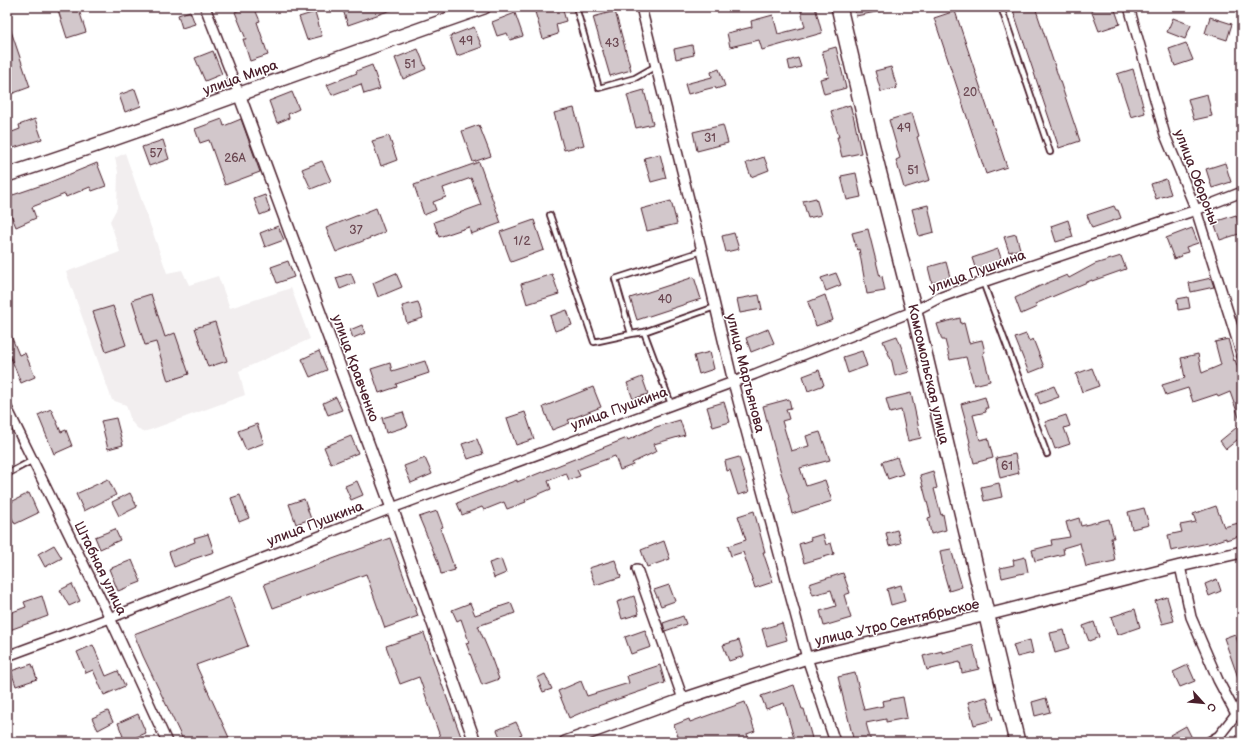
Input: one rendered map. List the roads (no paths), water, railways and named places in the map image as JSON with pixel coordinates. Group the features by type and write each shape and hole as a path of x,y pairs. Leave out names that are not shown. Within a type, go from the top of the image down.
{"main road":[{"name":"улица Мира","path":"7,175 78,152 382,42 484,7"},
{"name":"Комсомольская улица","path":"839,7 870,139 914,311 1017,742"}],"street":[{"name":"улица Кравченко","path":"205,7 239,94 392,508 475,742"},
{"name":"улица Мартьянова","path":"641,7 733,382 808,658 835,742"},
{"name":"улица Обороны","path":"1129,7 1165,135 1196,210 1242,356"},
{"name":"улица Пушкина","path":"7,656 110,618 392,508 733,382 914,311 939,298 1196,210 1242,192"},
{"name":"Штабная улица","path":"7,408 110,618 167,742"},
{"name":"улица Утро Сентябрьское","path":"565,742 682,699 808,658 1242,552"},
{"path":"1180,566 1191,616 1218,680 1239,712 1219,736 1209,742"},
{"path":"637,569 682,699"}],"lane":[{"path":"576,7 599,88 635,78 656,66"},
{"path":"1001,7 1050,152"},
{"path":"550,215 594,342 644,332 715,307"},
{"path":"631,334 615,279 702,251"},
{"path":"983,282 1047,454"},
{"path":"644,332 671,404"},
{"path":"7,474 33,460"}]}
